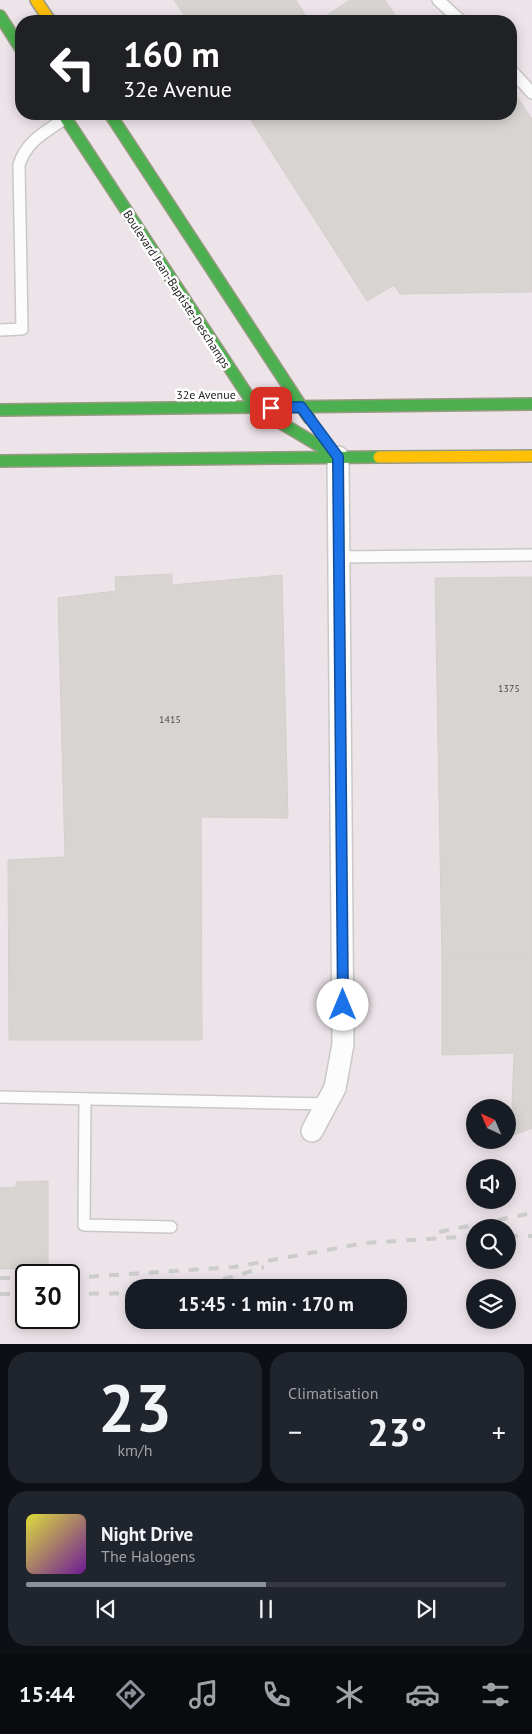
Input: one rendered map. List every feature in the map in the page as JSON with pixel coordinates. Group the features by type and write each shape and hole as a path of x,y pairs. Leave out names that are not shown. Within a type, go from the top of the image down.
{"street":[{"path":"36,0 46,15"},
{"path":"0,16 15,40"},
{"name":"Boulevard Jean-Baptiste-Deschamps","path":"68,120 256,408 338,457"},
{"path":"114,120 301,407 338,457 343,1044 339,1072 328,1104 312,1131"},
{"name":"32e Avenue","path":"0,410 532,404"},
{"path":"0,461 532,456"}],"lane":[{"path":"438,0 454,15"},
{"path":"517,77 532,93"},
{"path":"0,330 22,330 19,165 22,154 34,140 60,120"},
{"path":"339,557 532,555"},
{"path":"0,1097 328,1104"},
{"path":"85,1099 84,1225 171,1227"}],"shaded area":[{"path":"0,0 532,0 532,1344 0,1344"}],"building":[{"path":"174,0 296,0 305,15 184,15"},
{"path":"350,0 385,0 395,15 327,15"},
{"path":"517,97 532,119 532,292 400,294 394,285 367,301 251,120 517,120"},
{"path":"172,574 172,585 282,575 288,818 201,817 202,1040 9,1040 8,860 65,857 58,598 116,591 115,577"},
{"path":"532,577 532,960 442,960 435,578"},
{"path":"442,960 532,960 532,1128 516,1134 516,1099 512,1099 514,1053 442,1055"},
{"path":"48,1181 48,1264 15,1264 15,1269 0,1269 0,1188 16,1187 16,1182"}],"railway":[{"path":"439,1232 532,1213"},
{"path":"516,1236 532,1236"},
{"path":"80,1277 234,1267 365,1243 466,1237"},
{"path":"223,1279 264,1267"},
{"path":"0,1278 15,1278"},
{"path":"80,1294 125,1293"},
{"path":"0,1294 15,1294"}],"traffic: fast":[{"path":"0,16 15,40"},
{"path":"67,120 256,408 338,457"},
{"path":"114,120 309,418"},
{"path":"0,410 532,404"},
{"path":"0,461 379,457"}],"traffic: slow":[{"path":"36,0 46,15"},
{"path":"379,457 532,456"}],"route":[{"path":"271,408 301,407 338,457 343,1005"}]}
